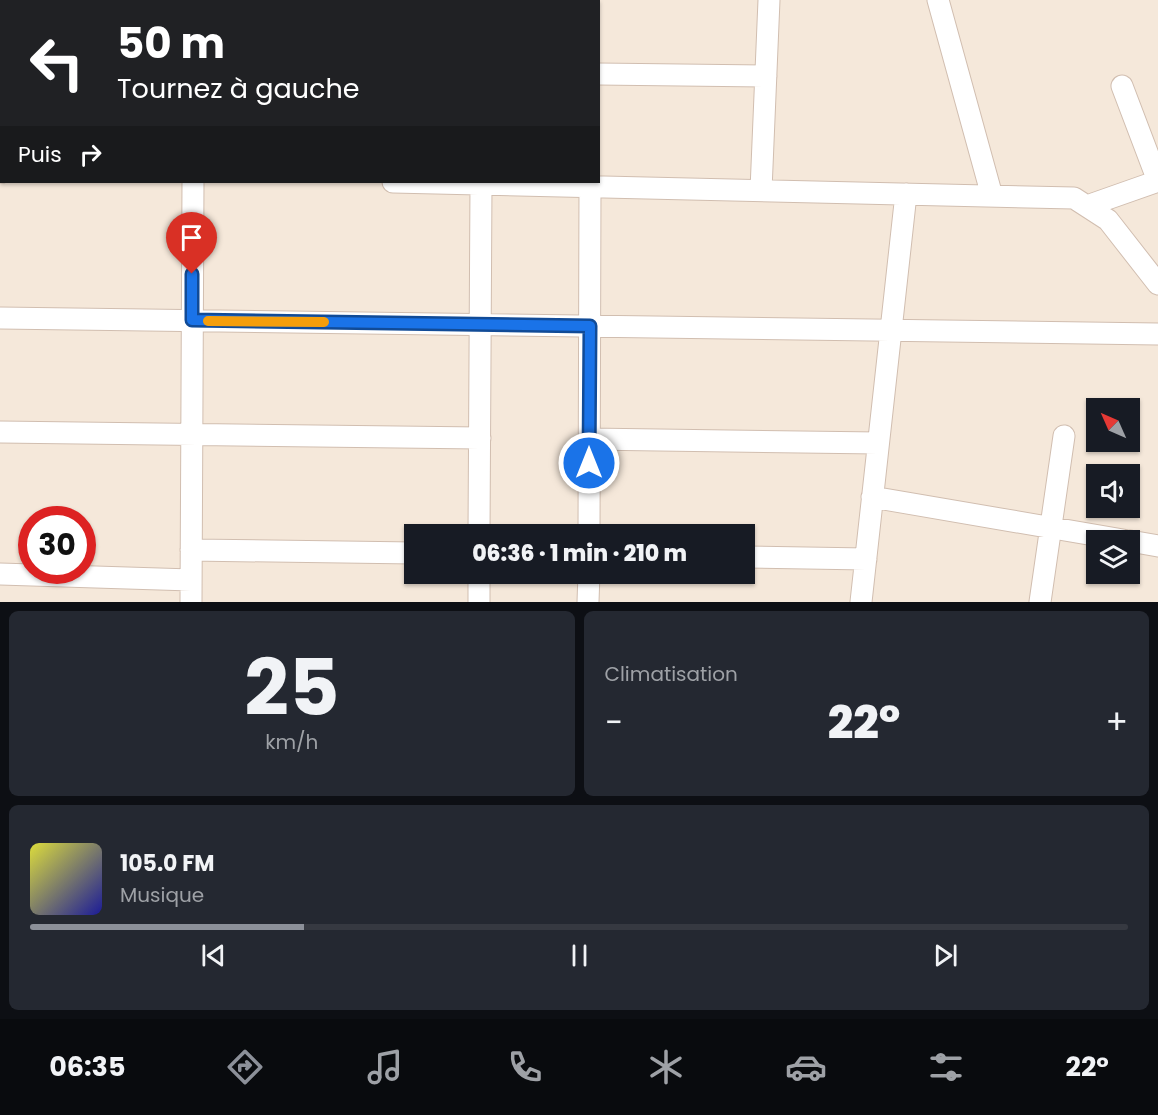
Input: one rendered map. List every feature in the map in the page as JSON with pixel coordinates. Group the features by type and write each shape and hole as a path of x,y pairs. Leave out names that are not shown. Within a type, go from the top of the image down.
{"street":[{"path":"761,190 770,0"},
{"path":"938,0 992,196"},
{"path":"600,74 766,76"},
{"path":"1087,206 1158,181 1122,86"},
{"path":"191,602 193,183"},
{"path":"437,183 579,184 1074,198 1108,220 1158,284"},
{"path":"479,524 481,184"},
{"path":"579,184 590,326 589,524"},
{"path":"861,602 906,194"},
{"path":"0,318 1158,334"},
{"path":"0,432 480,438"},
{"path":"1040,602 1064,436"},
{"path":"589,439 878,443"},
{"path":"872,497 1086,534"},
{"path":"1140,543 1158,546"},
{"path":"191,550 404,553"},
{"path":"755,557 866,559"},
{"path":"0,574 191,580"},
{"path":"479,584 479,602"},
{"path":"588,602 589,584"}],"shaded area":[{"path":"600,0 1158,0 1158,602 0,602 0,183 600,183"}],"slow traffic":[{"path":"208,321 324,322"}],"route":[{"path":"192,274 192,320 590,326 589,463"}]}
